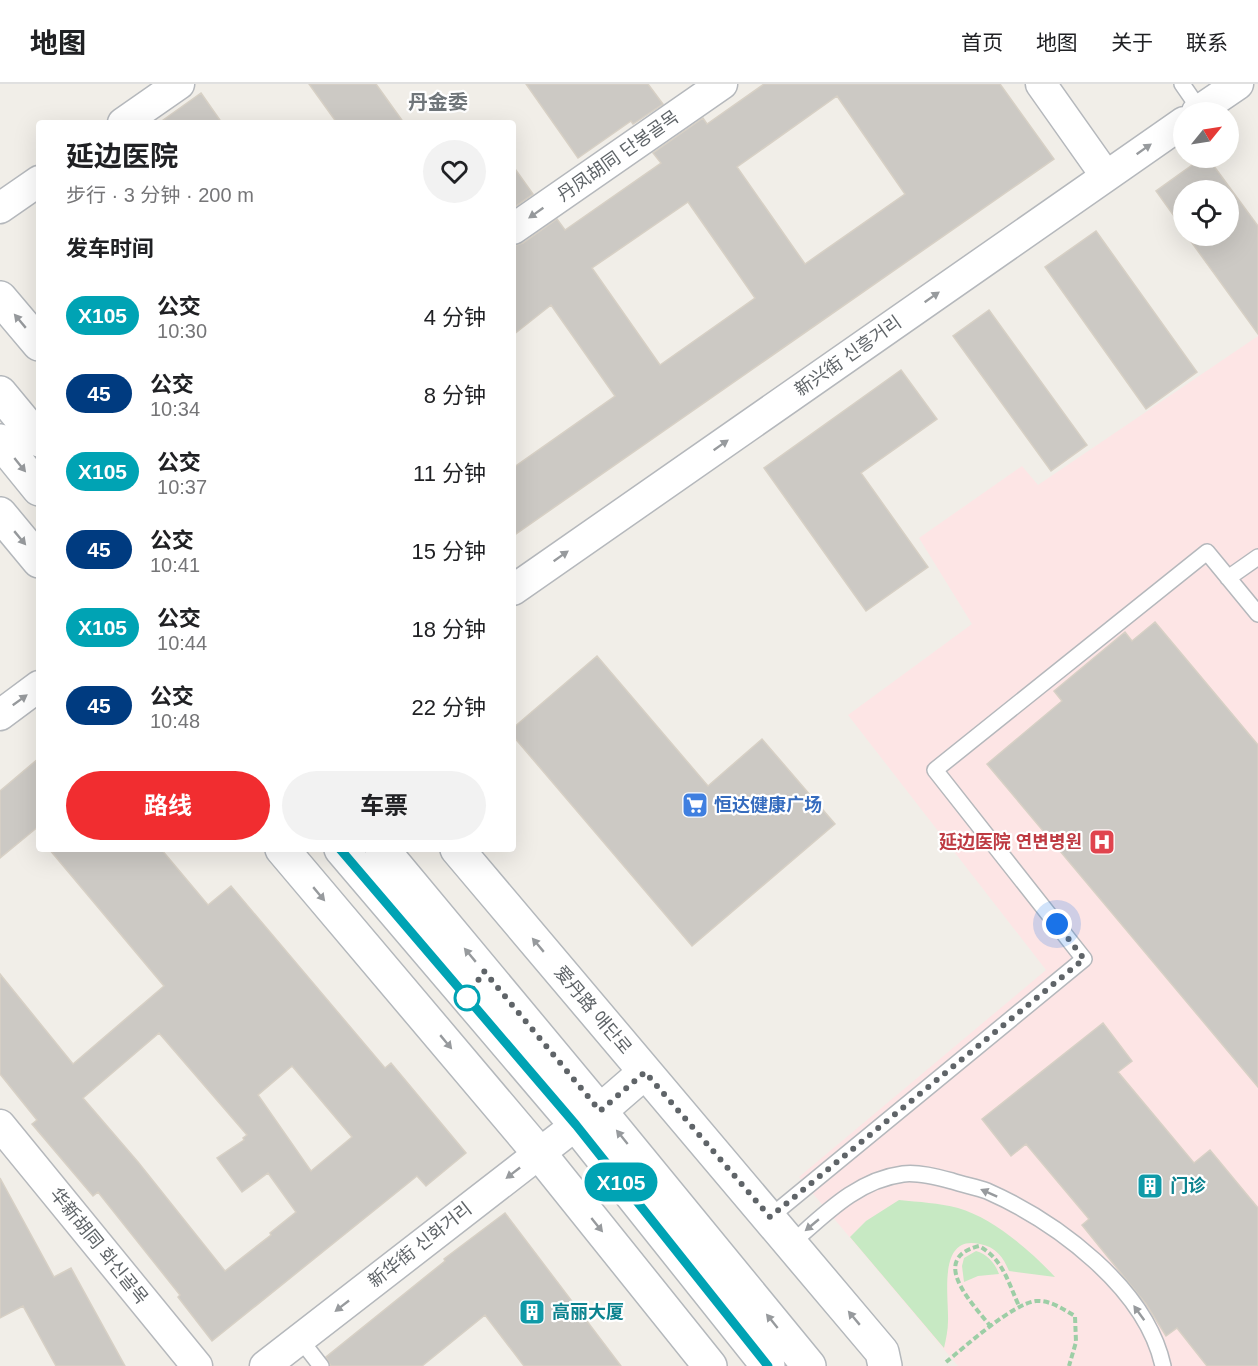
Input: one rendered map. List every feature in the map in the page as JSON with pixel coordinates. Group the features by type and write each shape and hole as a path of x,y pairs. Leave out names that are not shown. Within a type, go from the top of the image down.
{"main road":[{"path":"0,298 36,340"},
{"path":"0,393 36,436"},
{"path":"0,441 36,485"},
{"path":"0,514 36,557"},
{"path":"285,852 539,1153 710,1366"},
{"path":"343,852 588,1118 809,1366"},
{"path":"384,852 588,1118 768,1366"},
{"name":"爱丹路 애단로","path":"460,852 792,1243 882,1352 885,1366"},
{"path":"588,1118 645,1072"}],"street":[{"path":"127,120 178,84"},
{"path":"1041,84 1106,176"},
{"name":"新兴街 신흥거리","path":"1212,102 1238,84"},
{"name":"丹凤胡同 단봉골목","path":"516,227 707,88"},
{"name":"新兴街 신흥거리","path":"516,588 1173,130"},
{"path":"0,208 36,183"},
{"path":"0,714 36,688"},
{"name":"新华街 신화거리","path":"265,1366 539,1153 588,1118"},
{"name":"华新胡同 화신골목","path":"0,1125 197,1366"}],"lane":[{"path":"1182,84 1189,102"},
{"path":"770,1217 1084,959 934,770 1207,552 1258,614"},
{"path":"1228,578 1258,557"},
{"path":"792,1243 846,1197 868,1184 904,1173 936,1177 985,1190 1031,1213 1079,1246 1108,1274 1143,1317 1159,1347 1163,1366"},
{"path":"300,1339 321,1366"}],"path":[{"path":"991,1327 958,1284 956,1263 960,1256 969,1249 979,1246 998,1260 1019,1306"},
{"path":"946,1362 1019,1306 1037,1301 1057,1305 1075,1316 1076,1342 1069,1366"}],"shaded area":[{"name":"延边医院 연변병원","path":"1258,336 1258,1366 958,1366 799,1177 1046,970 848,715 972,624 919,538 1022,466 1038,485"}],"green space":[{"path":"899,1200 958,1208 985,1219 1011,1236 1055,1277 1009,1271 998,1253 986,1245 966,1243 957,1248 948,1270 948,1324 944,1348 850,1237 866,1221"},
{"path":"976,1251 984,1254 990,1260 999,1274 978,1276 964,1282 962,1266 964,1258"}],"building":[{"path":"309,84 376,84 402,120 335,120"},
{"path":"526,84 648,84 663,104 633,124 631,121 578,158"},
{"path":"764,84 1000,84 1054,159 516,534 516,466 615,396 551,305 516,333 516,245 523,243 557,219 565,230 661,163 653,153 703,118 707,124","holes":["837,96 905,194 805,264 737,167","688,202 755,298 660,365 592,268"]},
{"path":"201,93 220,120 163,120"},
{"path":"1188,168 1215,168 1224,180 1173,180 1173,215 1156,191"},
{"path":"516,170 533,194 516,206"},
{"path":"1239,200 1258,226 1258,334 1194,246 1239,246"},
{"path":"1096,231 1197,372 1146,409 1045,267"},
{"path":"989,310 1087,445 1051,471 953,336"},
{"path":"901,370 937,419 861,473 928,567 866,611 764,468"},
{"path":"1155,622 1258,745 1258,1087 987,764 1062,701 1054,691 1125,632 1132,641"},
{"name":"恒达健康广场","path":"597,656 708,786 762,739 835,824 692,946 516,740 516,725"},
{"path":"36,761 36,828 0,858 0,791"},
{"path":"52,852 164,852 208,905 231,886 385,1068 391,1063 466,1153 426,1186 417,1176 212,1341 178,1297 180,1295 98,1192 93,1196 32,1124 37,1120 0,1074 0,974 73,1064 164,986","holes":["159,1033 247,1135 243,1138 244,1140 217,1158 242,1192 268,1173 296,1212 225,1271 138,1162 83,1098","292,1066 352,1137 311,1171 258,1095"]},
{"name":"门诊","path":"1103,1023 1132,1061 1118,1072 1194,1163 1210,1150 1258,1208 1258,1366 1207,1366 1177,1328 1166,1336 1146,1304 1082,1225 1089,1219 1026,1144 1011,1156 982,1119"},
{"path":"0,1178 54,1277 71,1268 125,1366 56,1366 23,1306 0,1318"},
{"path":"505,1213 621,1366 524,1366 485,1315 422,1366 331,1366 326,1357 445,1261 444,1259"}],"bus line":[{"name":"X105","path":"343,852 576,1125 768,1366"}],"place":[{"name":"恒达健康广场","path":"695,805"},
{"name":"延边医院 연변병원","path":"1102,842"},
{"name":"门诊","path":"1150,1186"},
{"name":"高丽大厦","path":"532,1312"}],"district":[{"name":"丹金委","path":"438,102"}],"route":[{"path":"467,998 484,971 600,1111 645,1072 770,1217 1084,959 1057,924"}]}
